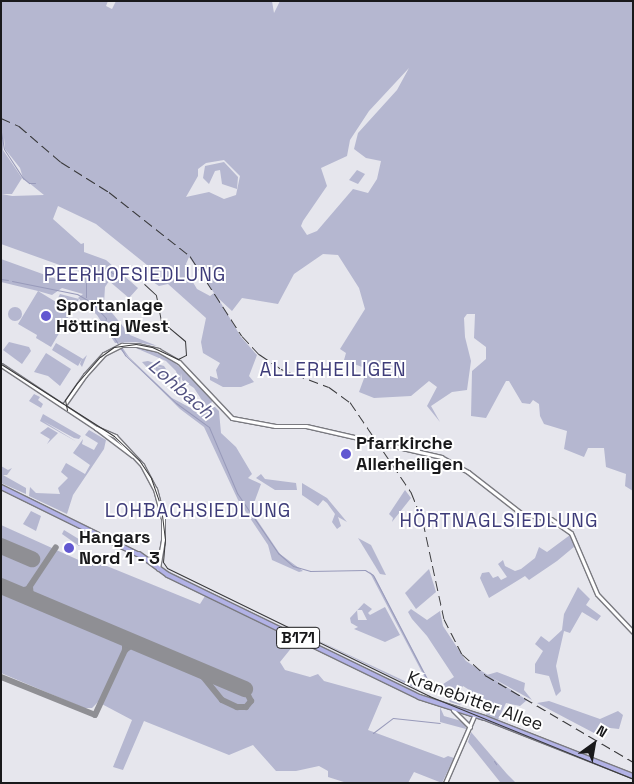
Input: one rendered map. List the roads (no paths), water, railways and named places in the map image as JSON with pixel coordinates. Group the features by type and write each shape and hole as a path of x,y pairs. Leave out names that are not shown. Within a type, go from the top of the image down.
{"main road":[{"name":"Kranebitter Allee","path":"1,487 138,554 176,579 441,706 474,716 633,776"}],"street":[{"path":"64,405 94,364 120,346 150,347 175,359 230,416 275,426 306,426 432,454 463,468 522,514 551,520 572,534 599,597 633,632"},
{"path":"1,365 64,405 96,428 111,442 134,456"},
{"path":"96,428 114,437 134,456 150,480 162,513 163,540 158,568"},
{"path":"111,442 114,437"},
{"path":"453,710 470,727"},
{"path":"445,783 474,716"}],"waterway":[{"path":"1,132 4,149 23,178 29,183 35,183"},
{"path":"101,265 117,276"},
{"name":"Lohbach","path":"1,279 8,280"},
{"path":"86,279 86,297"},
{"name":"Lohbach","path":"12,281 77,294 91,302 106,318 105,323 125,355 176,403 209,427 237,493 278,553 293,566 310,571 365,570 373,575 427,679 436,689"},
{"path":"373,733 393,718 440,723"}],"tram line":[{"path":"67,410 65,400 77,383 100,357 114,347 136,344 152,347 178,359 186,355 185,341 161,321 156,295 144,284"},
{"path":"1,364 114,436 139,460 151,478 161,507 165,539 163,562 167,568 429,696 633,779"}],"railway":[{"path":"1,118 19,126 61,162 109,192 190,256 242,336 259,354 281,369 329,387 350,402 411,492 423,522 444,619 462,654 485,675 633,762"}],"place":[{"name":"Sportanlage Hötting West","path":"46,316"},
{"name":"Pfarrkirche Allerheiligen","path":"346,454"},
{"name":"Hangars Nord 1 - 3","path":"69,548"}],"district":[{"name":"PEERHOFSIEDLUNG","path":"135,275"},
{"name":"ALLERHEILIGEN","path":"333,370"},
{"name":"LOHBACHSIEDLUNG","path":"198,511"},
{"name":"HÖRTNAGLSIEDLUNG","path":"499,521"}]}
